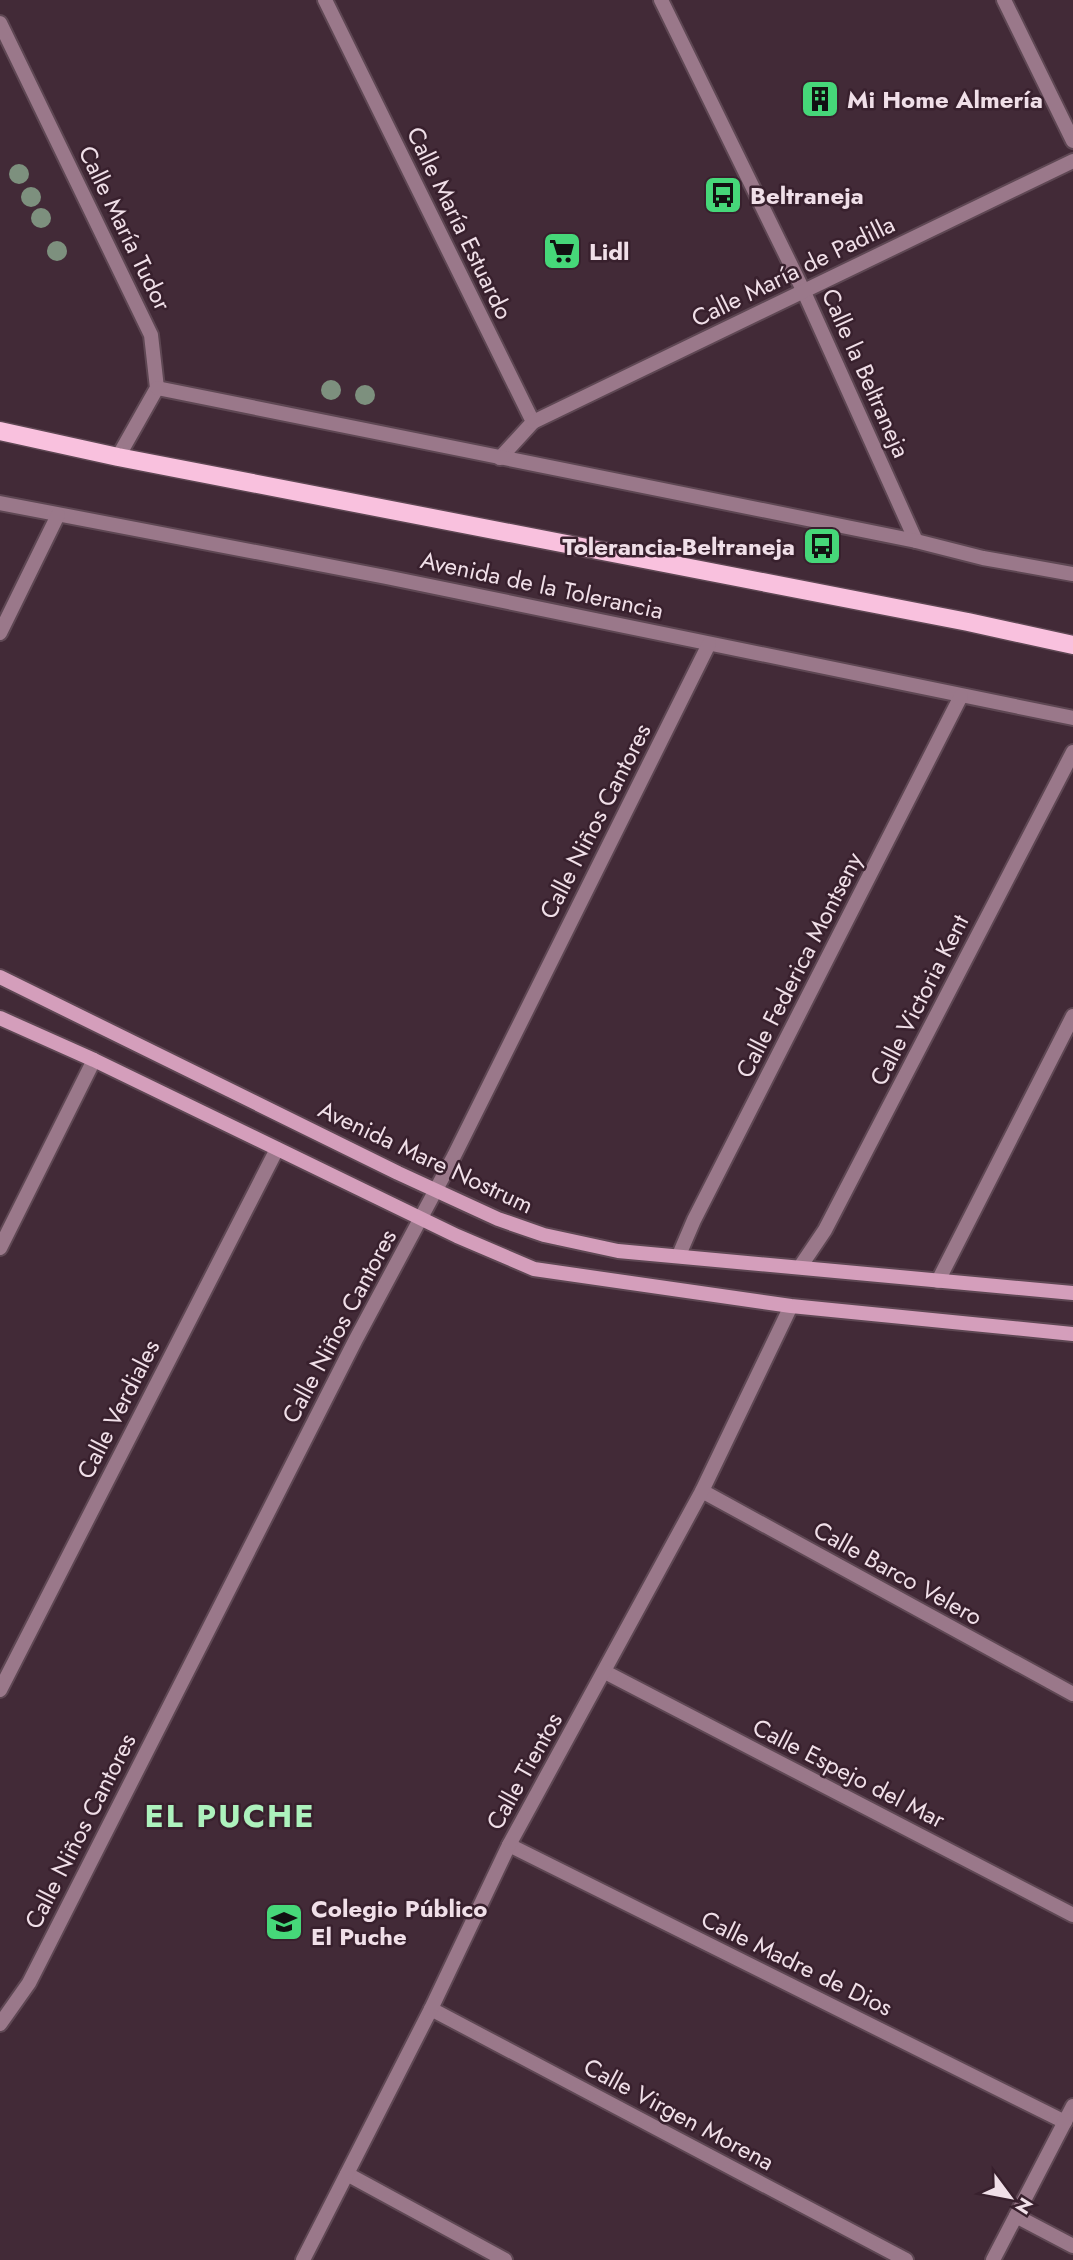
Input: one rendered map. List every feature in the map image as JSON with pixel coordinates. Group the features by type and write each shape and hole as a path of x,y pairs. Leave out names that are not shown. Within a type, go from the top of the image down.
{"main road":[{"name":"Avenida de la Tolerancia","path":"0,431 118,457 1073,645"}],"street":[{"name":"Calle María Estuardo","path":"325,0 533,422"},
{"name":"Calle la Beltraneja","path":"661,0 804,292 916,541"},
{"path":"1004,0 1073,141"},
{"name":"Calle María Tudor","path":"0,23 151,335 157,388"},
{"name":"Calle María de Padilla","path":"533,422 1073,161"},
{"path":"118,457 157,388 916,541 983,558 1073,574"},
{"path":"500,458 533,422"},
{"name":"Avenida de la Tolerancia","path":"0,503 386,577 1073,719"},
{"path":"0,633 58,515"},
{"name":"Calle Niños Cantores","path":"0,2024 29,1983 349,1353 436,1190 709,644"},
{"name":"Calle Federica Montseny","path":"679,1255 694,1220 961,696"},
{"name":"Calle Victoria Kent","path":"800,1267 825,1230 1073,752"},
{"name":"Avenida Mare Nostrum","path":"0,977 436,1190 498,1219 544,1235 618,1251 938,1281 1071,1290"},
{"path":"938,1281 1073,1016"},
{"path":"0,1018 94,1060 457,1236 534,1269 791,1306 1073,1334"},
{"path":"0,1248 94,1060"},
{"name":"Calle Verdiales","path":"0,1690 277,1149"},
{"name":"Calle Tientos","path":"303,2260 431,2009 509,1845 702,1491 791,1306"},
{"name":"Calle Barco Velero","path":"702,1491 1073,1694"},
{"name":"Calle Espejo del Mar","path":"605,1672 1073,1915"},
{"name":"Calle Madre de Dios","path":"509,1845 1065,2122"},
{"name":"Calle Virgen Morena","path":"431,2009 906,2260"},
{"path":"993,2260 1073,2106"},
{"path":"347,2174 505,2260"},
{"path":"1016,2216 1073,2246"}],"place":[{"name":"Mi Home Almería","path":"820,99"},
{"name":"Beltraneja","path":"723,195"},
{"name":"Lidl","path":"562,251"},
{"name":"Tolerancia-Beltraneja","path":"822,546"},
{"name":"Colegio Público El Puche","path":"284,1922"}],"district":[{"name":"EL PUCHE","path":"230,1816"}]}
